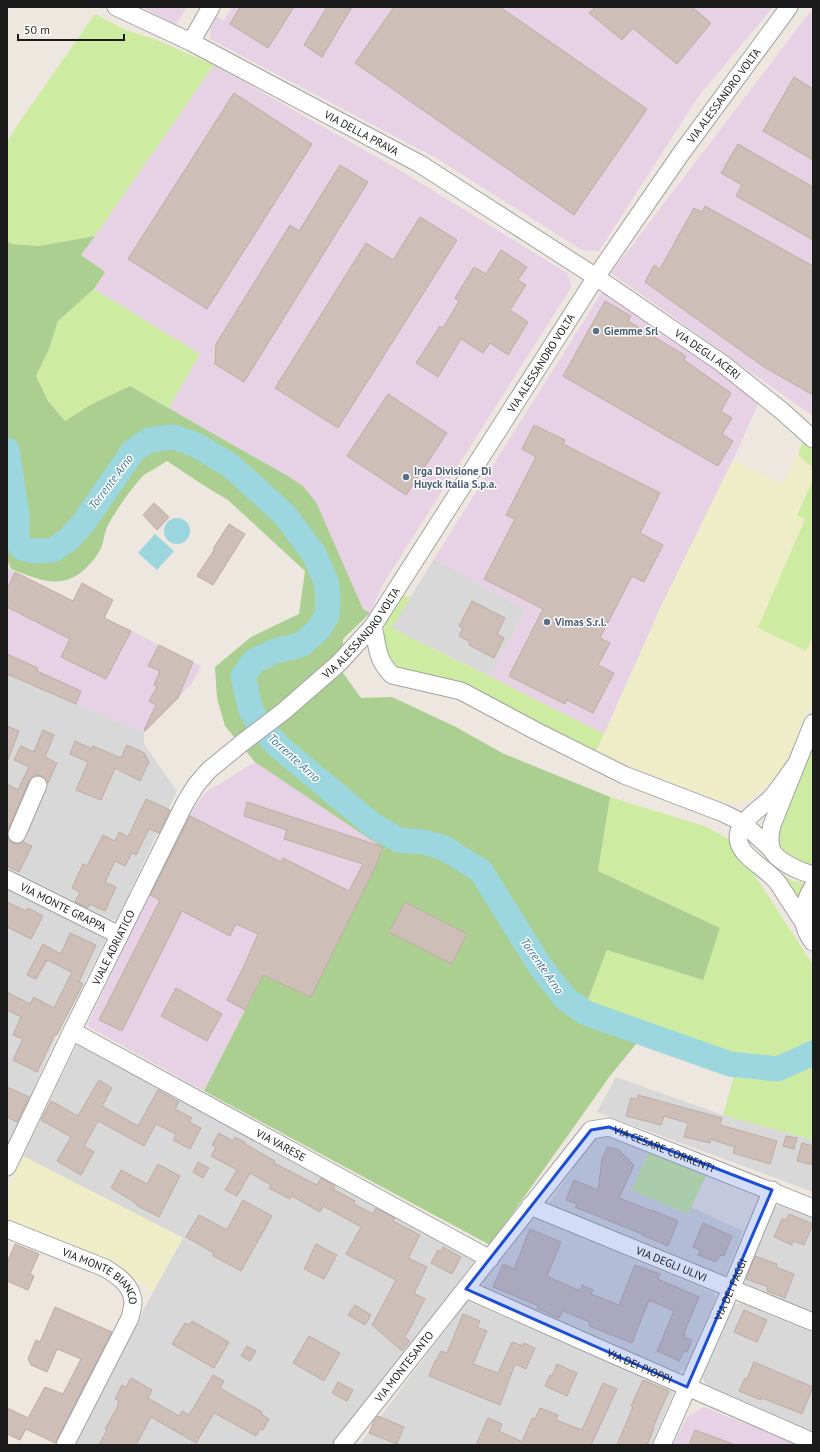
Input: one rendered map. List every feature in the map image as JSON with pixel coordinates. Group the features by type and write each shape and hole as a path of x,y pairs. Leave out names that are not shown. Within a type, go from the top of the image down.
{"street":[{"name":"VIA DELLA PRAVA","path":"116,7 190,42 420,164 596,277"},
{"path":"190,42 211,7"},
{"name":"VIA ALESSANDRO VOLTA","path":"242,743 284,711 339,664 373,626 596,277 680,155 789,7"},
{"name":"VIA DEGLI ACERI","path":"596,277 723,364 813,438"},
{"path":"373,626 379,658 385,668 392,675 461,691 624,775 723,813 743,823 771,849 780,860 813,875"},
{"path":"771,849 770,842 772,825 813,723"},
{"name":"VIALE ADRIATICO","path":"7,1167 72,1031 185,803 196,785 209,770 242,743"},
{"path":"795,766 769,800 754,811 743,823 739,831 739,839 740,846 752,859 774,878 810,937"},
{"path":"17,834 38,785"},
{"name":"VIA MONTE GRAPPA","path":"7,879 119,935"},
{"path":"810,937 803,910 806,898 813,887"},
{"name":"VIA VARESE","path":"72,1031 490,1258"},
{"name":"VIA CESARE CORRENTI","path":"466,1289 591,1130 609,1126 772,1190 813,1208"},
{"name":"VIA DEI FAGGI","path":"662,1445 731,1289 772,1190"},
{"name":"VIA DEGLI ULIVI","path":"530,1206 813,1322"},
{"name":"VIA MONTE BIANCO","path":"7,1229 105,1268 118,1277 129,1288 133,1303 130,1318 66,1445"},
{"name":"VIA DEI PIOPPI","path":"466,1289 813,1442"},
{"name":"VIA MONTESANTO","path":"342,1445 466,1289"}],"highlighted area":[{"path":"609,1127 772,1190 687,1387 466,1289 591,1130"}],"shaded area":[{"path":"142,7 184,7 186,8 176,25"},
{"path":"232,7 773,7 698,97 599,251 582,250 436,158 210,39 210,30 215,16 224,21"},
{"path":"813,8 813,416 611,273"},
{"path":"214,65 396,168 567,273 572,286 383,584 370,613 363,609 316,503 307,491 286,475 169,408 200,354 94,289 105,272 81,255"},
{"path":"604,289 761,398 733,460 663,602 604,734 489,676 526,610 434,559"},
{"path":"434,559 526,610 489,676 391,628"},
{"path":"7,568 201,666 192,683 144,733 7,674"},
{"path":"7,674 144,733 144,744 177,791 117,919 109,921 7,871"},
{"path":"255,762 383,847 375,868 311,997 263,975 204,1091 87,1026 149,894 188,816 205,793"},
{"path":"7,889 107,937 57,1035 7,1150"},
{"path":"78,1042 473,1256 474,1262 332,1445 74,1445 153,1292 183,1238 23,1156"},
{"path":"616,1077 723,1115 813,1140 813,1192 597,1112"},
{"path":"605,1135 650,1148 632,1190 688,1214 691,1207 743,1231 726,1274 722,1276 547,1205 593,1140"},
{"path":"782,1204 813,1217 813,1316 746,1289 741,1279 774,1208"},
{"path":"530,1219 537,1219 712,1292 716,1297 687,1368 678,1372 484,1290 482,1280"},
{"path":"467,1301 675,1389 651,1445 359,1445"},
{"path":"741,1303 813,1333 813,1431 706,1385 701,1374 733,1305"},
{"path":"704,1407 799,1445 673,1445 687,1417"}],"green space":[{"path":"95,14 126,30 157,40 214,65 95,236 39,246 11,244 7,240 7,142"},
{"path":"95,236 81,255 105,272 94,289 58,321 49,349 36,376 48,401 65,421 90,405 130,386 303,486 316,502 363,609 370,613 343,639 343,673 361,698 392,697 456,727 502,753 610,797 598,871 720,928 703,980 607,950 581,1017 641,1038 610,1076 490,1245 204,1091 263,975 311,997 375,868 383,848 255,762 225,726 217,698 215,667 251,637 299,614 305,571 228,500 167,461 144,475 135,485 110,522 102,545 95,558 78,575 69,579 50,581 11,569 7,560 7,240 11,244 39,246"},
{"path":"94,289 200,354 169,408 130,386 90,405 65,421 48,401 36,376 49,349 58,321"},
{"path":"803,441 813,449 813,468 798,455"},
{"path":"798,455 813,468 813,479 797,516 805,519 758,628 806,651 813,636 813,701 782,771 768,786 745,802 726,804 596,752 663,602 733,460 782,484"},
{"path":"813,479 813,636 806,651 758,628 805,519 797,516"},
{"path":"403,596 411,597 391,628 604,734 595,752 453,680 428,676 393,667 386,658 383,638 385,624"},
{"path":"813,747 813,866 805,866 786,857 779,846 780,827"},
{"path":"610,797 704,826 727,838 759,882 813,965 813,1043 793,1054 768,1057 725,1054 586,1004 607,950 702,980 720,928 598,871"},
{"path":"786,877 805,884 797,902 784,878"},
{"path":"813,1061 813,1140 723,1115 734,1076 784,1078"},
{"path":"650,1148 708,1172 688,1214 632,1190"},
{"path":"23,1156 183,1238 153,1292 109,1260 7,1219 7,1190"}],"water":[{"path":"177,518 186,522 190,531 186,540 177,544 168,540 164,531 168,522"},
{"path":"155,534 174,551 157,570 138,553"}],"building":[{"path":"240,7 294,7 268,48 230,24"},
{"path":"327,7 352,7 322,57 304,45"},
{"path":"394,7 500,7 647,109 574,215 355,63"},
{"path":"595,7 692,7 711,23 677,64 633,28 622,40 589,13"},
{"path":"794,77 813,89 813,160 763,131"},
{"path":"234,93 312,144 207,309 128,259"},
{"path":"738,144 813,187 813,240 736,196 742,185 721,173"},
{"path":"340,165 368,182 244,382 215,364 216,344 290,225 299,231"},
{"path":"705,206 813,266 813,395 764,367 645,282 654,265 660,269 694,208 702,212"},
{"path":"420,217 457,240 338,428 275,388 366,243 393,260"},
{"path":"501,250 527,267 518,280 526,285 510,310 528,322 508,355 490,343 483,353 461,339 438,377 416,363 440,326 443,328 459,301 455,298 474,267 486,274"},
{"path":"605,301 631,316 628,321 686,356 684,360 731,393 721,411 732,418 722,434 733,441 718,466 563,376"},
{"path":"388,394 447,433 406,495 347,456"},
{"path":"534,425 565,440 563,444 660,493 640,533 663,545 644,582 632,576 600,638 610,643 598,665 614,673 593,713 567,700 565,704 509,676 543,609 484,579 515,519 506,515 536,457 522,449"},
{"path":"154,503 169,517 157,530 143,515"},
{"path":"229,524 245,534 213,585 197,576"},
{"path":"15,572 73,601 82,583 113,600 104,618 131,631 106,679 61,657 70,639 7,607 7,589"},
{"path":"472,601 505,618 497,634 504,638 494,658 469,645 470,642 459,636 463,628 459,626"},
{"path":"159,645 193,662 178,698 145,731 144,730 156,705 149,701 157,687 154,685 160,671 148,666"},
{"path":"7,654 38,668 37,671 81,691 76,704 7,674"},
{"path":"7,726 19,731 8,760 7,760"},
{"path":"43,730 54,735 45,757 57,763 48,783 42,776 37,775 32,777 29,781 8,830 7,836 7,784 18,790 29,767 14,760 21,746 34,752"},
{"path":"75,741 92,749 93,746 121,758 127,745 144,753 149,762 140,781 115,768 101,800 76,790 88,762 70,754"},
{"path":"146,799 170,810 159,833 149,829 136,855 132,853 125,866 115,861 105,882 116,887 105,911 89,904 88,908 75,902 80,892 72,888 83,864 87,866 103,835 115,841 119,832 128,837"},
{"path":"247,802 383,847 375,868 311,997 263,975 245,1010 227,1000 258,934 236,924 230,936 182,911 122,1031 99,1020 160,900 150,895 190,816 281,862 283,858 349,891 363,864 284,839 287,830 244,816"},
{"path":"7,836 13,843 18,844 23,842 32,846 19,872 7,866"},
{"path":"7,902 26,911 28,908 43,916 31,939 7,927"},
{"path":"405,902 467,934 452,964 389,932"},
{"path":"70,933 96,945 79,982 83,984 57,1035 55,1034 37,1072 13,1060 23,1039 13,1035 21,1017 7,1010 7,992 30,1004 34,997 54,1008 72,972 47,960 36,979 27,975 43,944 61,954"},
{"path":"176,988 222,1014 207,1041 161,1016"},
{"path":"99,1080 112,1088 102,1106 138,1126 158,1090 179,1102 175,1109 192,1118 189,1122 201,1128 190,1149 173,1140 176,1134 156,1124 144,1146 98,1121 84,1146 94,1152 81,1175 57,1161 71,1137 41,1120 51,1101 78,1116"},
{"path":"7,1087 29,1097 17,1122 7,1117"},
{"path":"638,1095 722,1118 720,1125 777,1141 770,1164 733,1153 735,1147 710,1139 710,1143 684,1137 688,1123 664,1116 661,1125 626,1116 631,1098 637,1099"},
{"path":"219,1133 233,1141 235,1137 275,1161 274,1163 317,1185 321,1178 335,1186 333,1189 355,1201 354,1204 373,1214 376,1208 395,1218 393,1221 420,1235 408,1258 427,1267 414,1293 425,1299 404,1337 410,1341 402,1351 372,1325 396,1280 346,1254 361,1227 323,1206 320,1212 292,1196 290,1199 269,1188 271,1185 250,1173 237,1196 225,1190 237,1170 211,1156 216,1147 212,1145"},
{"path":"786,1136 797,1138 794,1149 783,1146"},
{"path":"802,1143 813,1146 813,1165 797,1161"},
{"path":"607,1147 619,1150 634,1165 619,1198 678,1221 668,1246 575,1207 577,1204 566,1200 574,1180 598,1190 602,1159"},
{"path":"198,1162 209,1168 203,1178 193,1172"},
{"path":"158,1164 180,1176 159,1217 136,1205 136,1203 111,1188 121,1170 147,1184"},
{"path":"243,1200 272,1216 241,1271 213,1256 214,1253 186,1237 199,1215 227,1230"},
{"path":"789,1214 813,1224 804,1245 793,1241 792,1245 774,1237 782,1219 786,1220"},
{"path":"703,1223 732,1236 724,1256 720,1255 716,1262 698,1255 700,1250 693,1247"},
{"path":"530,1229 561,1242 547,1276 580,1291 582,1285 593,1290 591,1294 619,1305 635,1265 660,1274 658,1279 699,1297 684,1333 684,1337 692,1340 687,1352 684,1351 679,1361 657,1351 674,1311 649,1300 632,1343 589,1326 590,1322 563,1311 559,1318 537,1308 539,1306 493,1287 503,1264 514,1269"},
{"path":"15,1244 39,1254 30,1274 34,1276 28,1290 7,1281 7,1263"},
{"path":"316,1244 337,1255 324,1279 304,1269"},
{"path":"443,1247 461,1257 452,1274 431,1263 438,1250 441,1252"},
{"path":"755,1256 777,1264 776,1267 794,1274 785,1298 767,1291 768,1287 746,1279"},
{"path":"355,1305 371,1315 365,1325 348,1315"},
{"path":"55,1307 112,1332 55,1443 26,1429 20,1440 7,1434 7,1408 28,1418 45,1387 63,1394 81,1359 57,1349 47,1372 31,1365 28,1359 36,1340 40,1342"},
{"path":"744,1310 767,1320 757,1342 734,1332"},
{"path":"463,1314 480,1321 477,1327 487,1331 473,1364 498,1373 512,1342 523,1346 524,1343 535,1348 526,1369 515,1364 500,1405 429,1376 441,1351 447,1353"},
{"path":"192,1321 229,1342 214,1368 172,1344 185,1323 189,1325"},
{"path":"309,1336 340,1353 324,1381 293,1363"},
{"path":"247,1346 256,1351 250,1361 241,1356"},
{"path":"754,1362 813,1387 802,1414 762,1398 761,1400 739,1391 745,1378 747,1379"},
{"path":"557,1364 577,1373 567,1396 545,1386 550,1375 552,1376"},
{"path":"213,1375 224,1381 220,1388 262,1412 261,1414 269,1419 263,1430 260,1429 256,1436 214,1413 196,1443 151,1417 136,1445 99,1445 107,1430 105,1429 118,1406 119,1401 115,1399 122,1385 126,1387 131,1378 152,1390 148,1398 179,1416 182,1411 189,1415"},
{"path":"643,1380 669,1391 653,1427 654,1428 647,1445 617,1445 633,1407 631,1406"},
{"path":"338,1382 353,1390 347,1401 332,1393"},
{"path":"603,1383 617,1389 591,1445 476,1445 488,1418 502,1424 499,1431 522,1442 532,1418 535,1419 540,1408 558,1415 556,1420 582,1430"},
{"path":"378,1416 404,1427 397,1444 369,1433"},
{"path":"695,1430 733,1444 733,1445 689,1445"}],"waterway":[{"name":"Torrente Arno","path":"7,450 17,515 17,541 22,548 33,551 53,550 69,539 84,522 133,451 149,440 173,437 194,444 230,465 285,515 314,554 326,581 328,599 327,615 319,629 301,645 275,651 253,662 243,676 250,707 259,725 278,746 374,826 399,840 424,842 444,848 481,871 540,966 565,998 586,1013 730,1064 778,1069 813,1053"}],"place":[{"name":"Giemme Srl","path":"596,331"},
{"name":"Irga Divisione Di Huyck Italia S.p.a.","path":"406,477"},
{"name":"Vimas S.r.l.","path":"547,622"}]}
